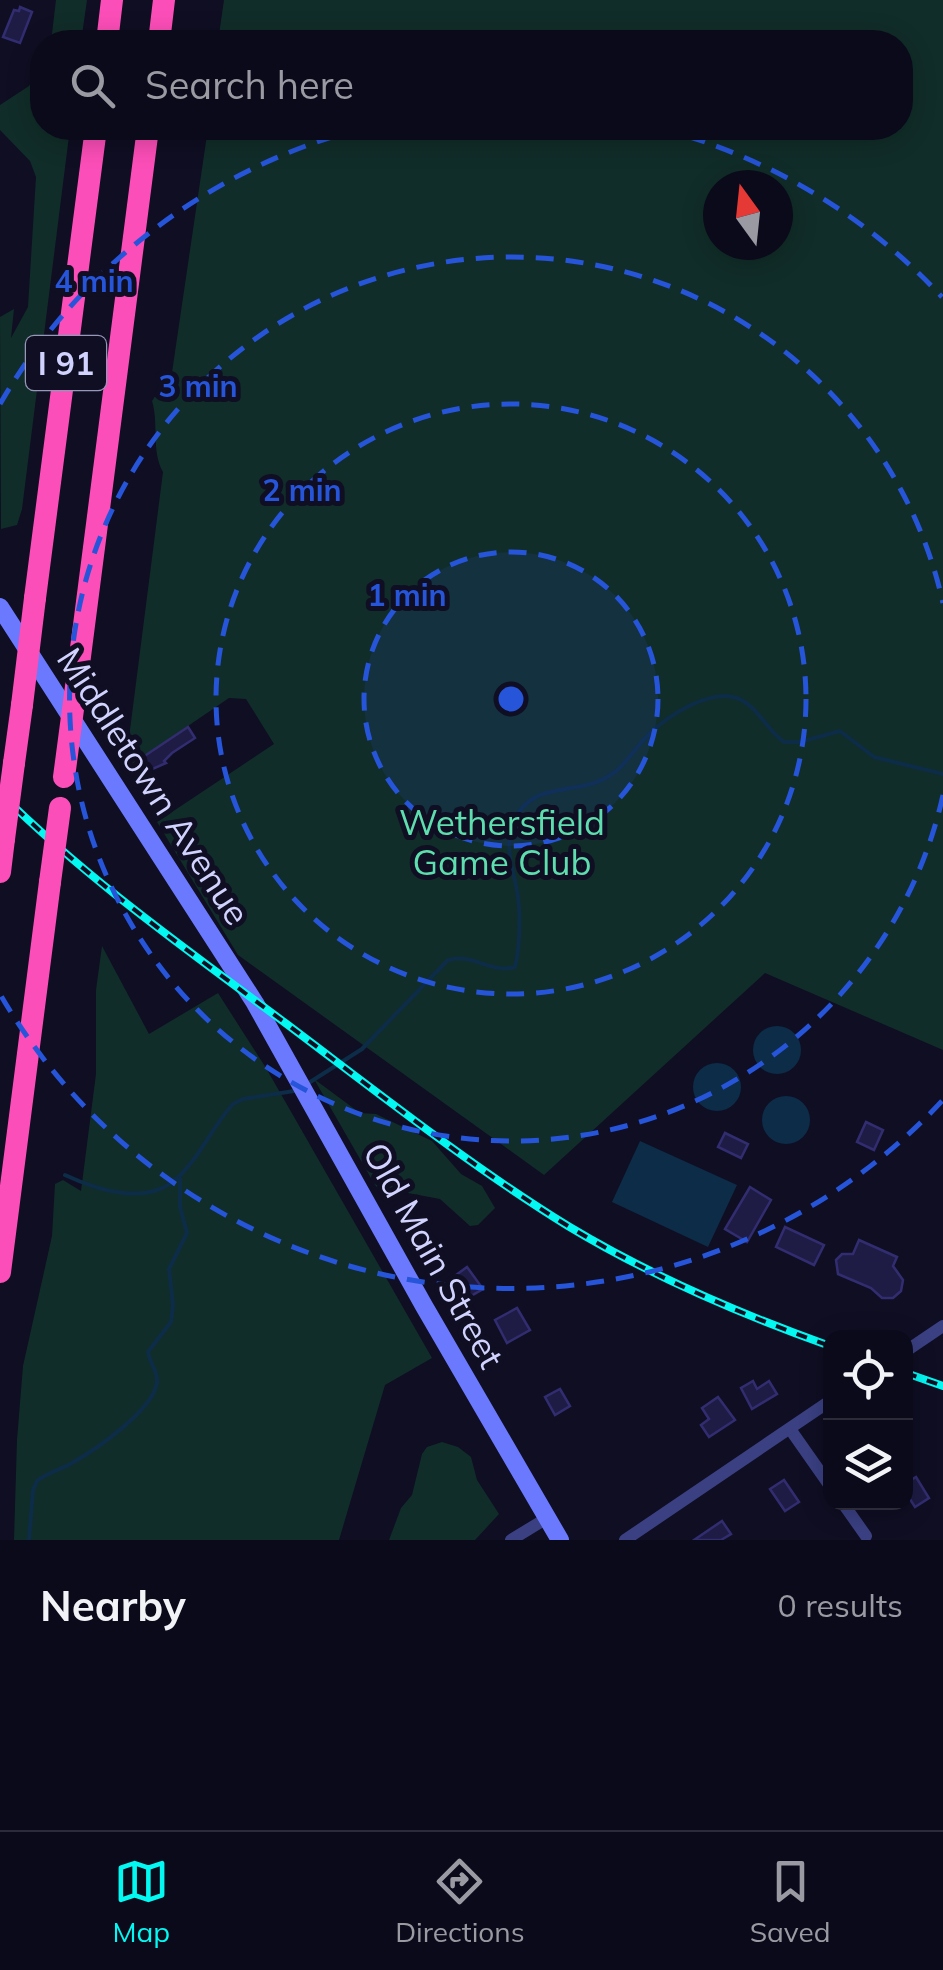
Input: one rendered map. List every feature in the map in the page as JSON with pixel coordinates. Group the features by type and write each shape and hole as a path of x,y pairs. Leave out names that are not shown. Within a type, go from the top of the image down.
{"highway":[{"path":"108,30 112,0"},
{"path":"160,30 164,0"},
{"name":"I 91","path":"0,872 94,140"},
{"name":"I 91","path":"0,1272 146,140"}],"street":[{"name":"Middletown Avenue","path":"0,608 254,1000"},
{"name":"Old Main Street","path":"254,1000 560,1540"},
{"path":"913,1346 943,1326"},
{"path":"625,1540 823,1407"},
{"path":"790,1429 823,1476"},
{"path":"848,1510 866,1536"},
{"path":"512,1540 547,1518"}],"green space":[{"path":"56,0 87,0 83,30 52,30"},
{"name":"Wethersfield Game Club","path":"224,0 943,0 943,1050 765,973 544,1175 238,955 157,822 274,744 246,699 229,698 125,769 163,472 157,455 152,401 161,387 170,386 206,140 913,140 913,30 220,30"},
{"path":"29,86 30,140 68,140 22,509 17,525 1,529 0,317 14,309 11,338 28,307 36,177 30,161 0,130 0,105"},
{"path":"102,946 149,1034 218,993 266,1068 432,1358 385,1385 339,1540 14,1540 23,1366 52,1236 55,1184 63,1180 81,1191 96,1074 96,990"},
{"path":"314,1079 360,1113 376,1114 432,1141 461,1174 482,1186 495,1208 478,1225 470,1226 440,1199 408,1193 384,1194 375,1185"},
{"path":"442,1442 471,1457 477,1480 499,1514 475,1540 389,1540 401,1508 412,1495 422,1454 427,1447"}],"water":[{"path":"777,1026 794,1033 801,1050 794,1067 777,1074 760,1067 753,1050 760,1033"},
{"path":"717,1063 734,1070 741,1087 734,1104 717,1111 700,1104 693,1087 700,1070"},
{"path":"786,1096 803,1103 810,1120 803,1137 786,1144 769,1137 762,1120 769,1103"},
{"path":"640,1141 737,1185 708,1247 612,1202"}],"building":[{"path":"20,7 32,12 20,43 3,37 14,10 19,11"},
{"path":"188,727 195,738 172,753 166,763 148,771 140,759"},
{"path":"866,1122 883,1130 874,1150 857,1142"},
{"path":"725,1133 748,1144 741,1158 718,1147"},
{"path":"750,1187 771,1200 747,1242 725,1229"},
{"path":"785,1227 824,1245 814,1265 776,1247"},
{"path":"859,1240 897,1257 893,1266 903,1280 901,1291 893,1298 882,1298 871,1288 838,1274 836,1260 842,1254 853,1254"},
{"path":"467,1267 483,1289 469,1297 456,1275"},
{"path":"517,1308 530,1330 507,1343 495,1320"},
{"path":"753,1381 757,1389 769,1381 777,1394 752,1409 741,1388"},
{"path":"560,1389 570,1406 555,1415 545,1397"},
{"path":"718,1397 735,1420 709,1437 701,1425 709,1419 702,1408"},
{"path":"916,1477 929,1498 915,1507 913,1504"},
{"path":"784,1480 799,1502 785,1511 770,1489"},
{"path":"722,1521 731,1534 721,1540 694,1540"}],"waterway":[{"path":"307,1084 362,1049 448,960 515,967 519,909 509,842 520,810 542,795 609,776 658,726 691,705 715,697 736,698 752,708 784,742 800,742 840,731 874,757 943,774"},
{"path":"65,1175 121,1193 136,1194 164,1187 192,1162 233,1104 294,1091"},
{"path":"29,1540 37,1481 108,1439 135,1417 153,1393 157,1378 148,1352 171,1322 169,1269 187,1233 180,1207 180,1178"}],"railway":[{"path":"0,793 67,855 138,912 531,1203 664,1278 823,1343"},
{"path":"913,1375 943,1386"}]}
